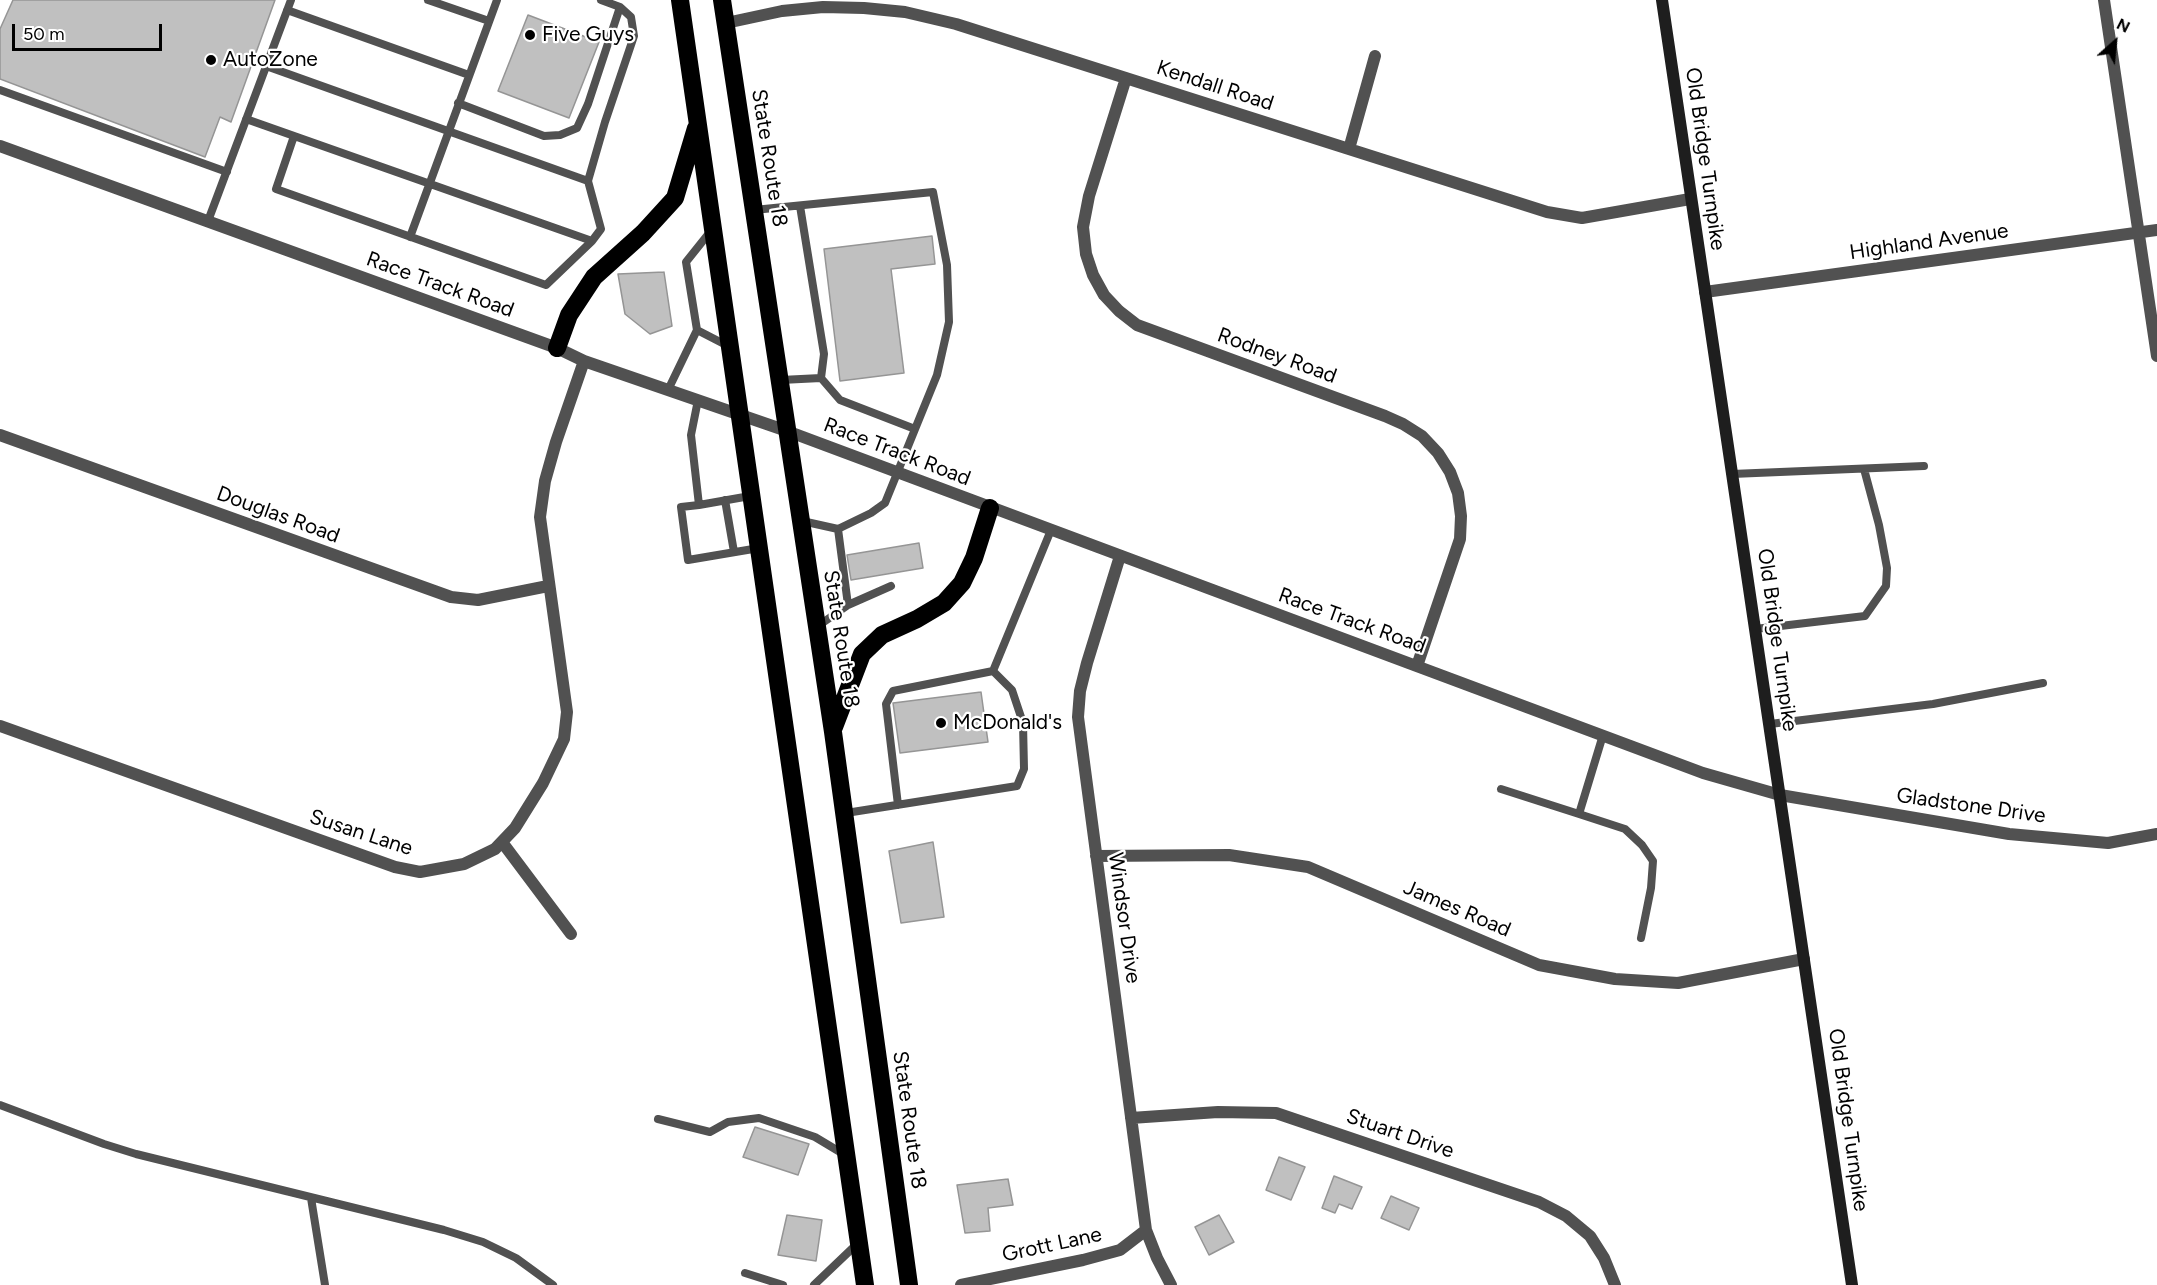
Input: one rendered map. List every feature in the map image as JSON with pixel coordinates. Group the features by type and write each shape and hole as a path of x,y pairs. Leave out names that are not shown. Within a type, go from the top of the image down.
{"highway":[{"path":"680,0 865,1285"},
{"name":"State Route 18","path":"722,0 833,732 909,1285"},
{"path":"557,348 569,315 594,276 643,233 675,198 698,123"},
{"path":"833,732 862,654 882,635 917,619 944,603 962,583 974,558 990,508"}],"street":[{"name":"Old Bridge Turnpike","path":"1662,0 1852,1285"},
{"path":"2104,0 2157,356"},
{"name":"Kendall Road","path":"726,23 782,11 823,7 905,12 956,24 1547,212 1582,218 1690,199"},
{"path":"1349,149 1375,56"},
{"name":"Rodney Road","path":"1126,78 1089,196 1083,227 1086,254 1093,275 1104,295 1137,325 1385,416 1422,436 1438,453 1450,472 1458,493 1461,516 1460,539 1417,666"},
{"name":"Race Track Road","path":"0,146 557,348 584,361 787,431 1703,772 1780,795"},
{"name":"Highland Avenue","path":"1705,292 2157,230"},
{"name":"Susan Lane","path":"0,726 395,867 420,872 464,864 495,849 515,828 543,783 564,739 567,712 540,517 545,481 556,442 584,361"},
{"name":"Douglas Road","path":"0,435 451,597 478,600 548,586"},
{"name":"Windsor Drive","path":"1120,556 1087,663 1080,691 1078,717 1146,1230 1170,1285"},
{"name":"Gladstone Drive","path":"1780,795 2009,834 2108,843 2157,834"},
{"path":"502,842 571,933"},
{"name":"James Road","path":"1096,856 1229,855 1308,867 1539,965 1614,979 1678,983 1804,959"},
{"name":"Stuart Drive","path":"1131,1118 1227,1112 1276,1113 1539,1202 1566,1216 1590,1236 1604,1258 1615,1285"},
{"name":"Grott Lane","path":"961,1285 1083,1260 1120,1250 1146,1230"}],"lane":[{"path":"208,221 291,0"},
{"path":"428,0 489,21"},
{"path":"410,237 497,0"},
{"path":"294,136 276,189 546,285 592,241 601,229 588,181 634,36 631,17 620,7 601,0"},
{"path":"458,103 544,136 560,135 577,128 588,104 620,7"},
{"path":"287,10 469,75"},
{"path":"266,66 588,181"},
{"path":"0,90 227,171"},
{"path":"246,119 592,241"},
{"path":"754,210 933,192 947,265 949,322 937,375 885,502 871,513 838,529 801,521"},
{"path":"800,206 824,354 821,378 840,400 915,429"},
{"path":"668,390 697,330 686,262 713,229"},
{"path":"697,330 730,347"},
{"path":"781,380 821,378"},
{"path":"698,400 691,435 699,505"},
{"path":"1732,474 1923,466"},
{"path":"1755,629 1864,616 1886,586 1887,568 1879,525 1864,469"},
{"path":"752,496 681,507 688,560 759,548"},
{"path":"725,500 734,552"},
{"path":"838,529 848,605"},
{"path":"993,671 1051,530"},
{"path":"817,627 848,605 891,586"},
{"path":"844,813 1017,786 1024,769 1023,723 1012,690 993,671"},
{"path":"898,805 886,704 893,691 993,671"},
{"path":"1770,724 1933,704 2043,683"},
{"path":"1580,814 1603,735"},
{"path":"1501,789 1625,829 1642,844 1653,861 1651,888 1641,938"},
{"path":"0,1105 104,1144 444,1230 483,1242 516,1258 553,1285"},
{"path":"658,1119 710,1132 728,1122 759,1118 815,1137 846,1156"},
{"path":"311,1198 325,1285"},
{"path":"814,1285 858,1243"},
{"path":"745,1273 783,1285"}],"building":[{"path":"13,0 275,0 231,122 220,117 205,157 0,79 0,29"},
{"path":"528,15 599,42 569,118 498,91"},
{"path":"932,236 935,264 891,269 904,373 840,381 824,249"},
{"path":"664,272 672,326 650,334 625,314 618,274"},
{"path":"919,543 923,568 851,580 847,555"},
{"name":"McDonald's","path":"981,692 988,742 900,753 893,703"},
{"path":"933,842 944,917 901,923 889,851"},
{"path":"755,1127 809,1144 798,1175 743,1157"},
{"path":"1279,1157 1305,1167 1291,1200 1266,1190"},
{"path":"1334,1176 1362,1187 1352,1209 1339,1204 1335,1213 1322,1208"},
{"path":"1008,1179 1013,1205 988,1208 990,1231 965,1233 957,1185"},
{"path":"1391,1196 1419,1208 1409,1230 1381,1218"},
{"path":"787,1215 822,1220 816,1261 778,1255"},
{"path":"1219,1215 1234,1242 1209,1255 1195,1227"}],"place":[{"name":"Five Guys","path":"530,35"},
{"name":"AutoZone","path":"211,60"},
{"name":"McDonald's","path":"941,723"}]}
